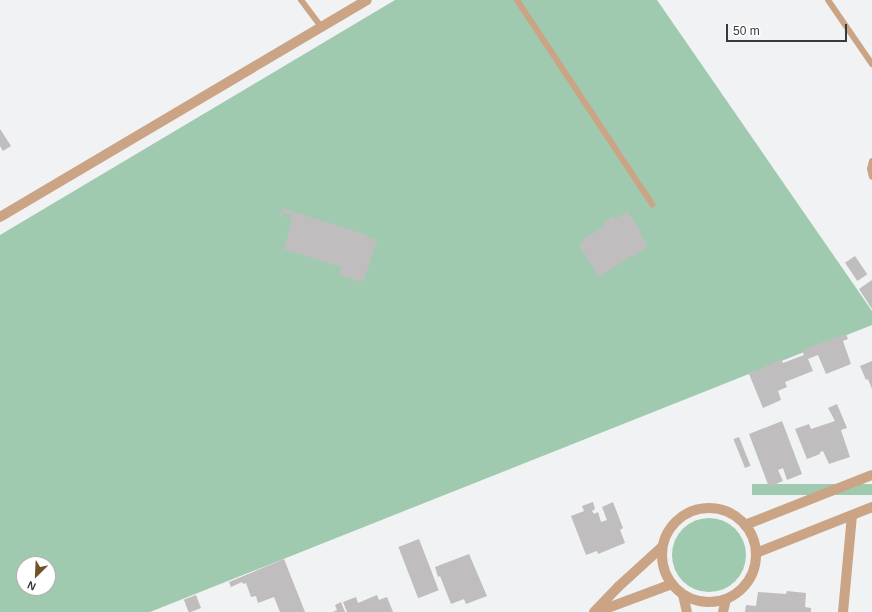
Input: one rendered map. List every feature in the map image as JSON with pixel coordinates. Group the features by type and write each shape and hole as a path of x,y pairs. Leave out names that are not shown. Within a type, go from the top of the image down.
{"street":[{"path":"0,217 367,0"},
{"path":"745,525 872,475"},
{"path":"756,553 872,507"},
{"path":"704,509 719,509 733,515 745,525 753,538 756,553 754,567 749,580 739,591 726,599 712,602 697,601 684,594 672,584 664,567 662,547 667,533 676,521 689,513 704,509"},
{"path":"843,612 852,515"},
{"path":"596,612 622,583 662,547"},
{"path":"596,612 672,584"},
{"path":"684,594 687,612"},
{"path":"723,612 726,599"}],"lane":[{"path":"301,0 321,27"},
{"path":"517,0 652,204"},
{"path":"828,0 872,64"},
{"path":"872,161 870,169 872,178"}],"green space":[{"path":"395,0 657,0 872,311 872,325 150,612 0,612 0,235"},
{"path":"752,484 872,484 872,495 752,495"},
{"path":"709,518 730,524 740,534 746,555 740,576 730,586 709,592 688,586 678,576 672,555 678,534 688,524"}],"building":[{"path":"0,129 11,146 3,151 0,146"},
{"path":"282,208 367,235 366,237 377,240 363,282 338,275 341,267 284,249 292,219 290,218 291,215 283,212 281,218 279,217"},
{"path":"628,211 648,246 599,277 579,245 584,241 582,240 605,226 603,223 613,216 615,219"},
{"path":"855,256 867,274 857,281 845,263"},
{"path":"872,280 872,309 859,289"},
{"path":"846,334 848,339 843,341 851,364 826,374 818,355 808,359 813,371 785,382 787,387 778,391 781,400 763,408 749,374 781,359 783,363 804,355 802,351 807,348"},
{"path":"872,361 872,389 860,366"},
{"path":"837,404 847,428 841,430 850,457 829,464 823,451 820,452 820,454 807,459 795,429 809,424 811,429 835,421 828,408"},
{"path":"782,421 802,474 787,480 783,468 778,470 783,481 769,487 749,434"},
{"path":"739,437 751,466 745,468 733,439"},
{"path":"593,502 595,509 592,511 594,514 598,512 601,522 607,520 602,507 613,502 623,528 620,530 625,543 598,554 597,551 586,555 571,516 584,511 582,506"},
{"path":"419,539 439,590 418,598 398,547"},
{"path":"469,554 487,596 466,604 464,599 451,604 440,576 438,577 435,567"},
{"path":"284,559 305,612 280,612 274,597 258,603 256,596 251,597 246,583 243,584 242,582 231,587 229,582"},
{"path":"787,591 806,593 805,607 811,608 811,612 745,612 746,605 756,606 758,592 786,594"},
{"path":"196,595 201,608 189,612 184,600"},
{"path":"377,595 379,600 387,597 393,612 347,612 343,602 356,597 358,603"},
{"path":"341,602 345,612 333,612 337,610 335,605"}]}
